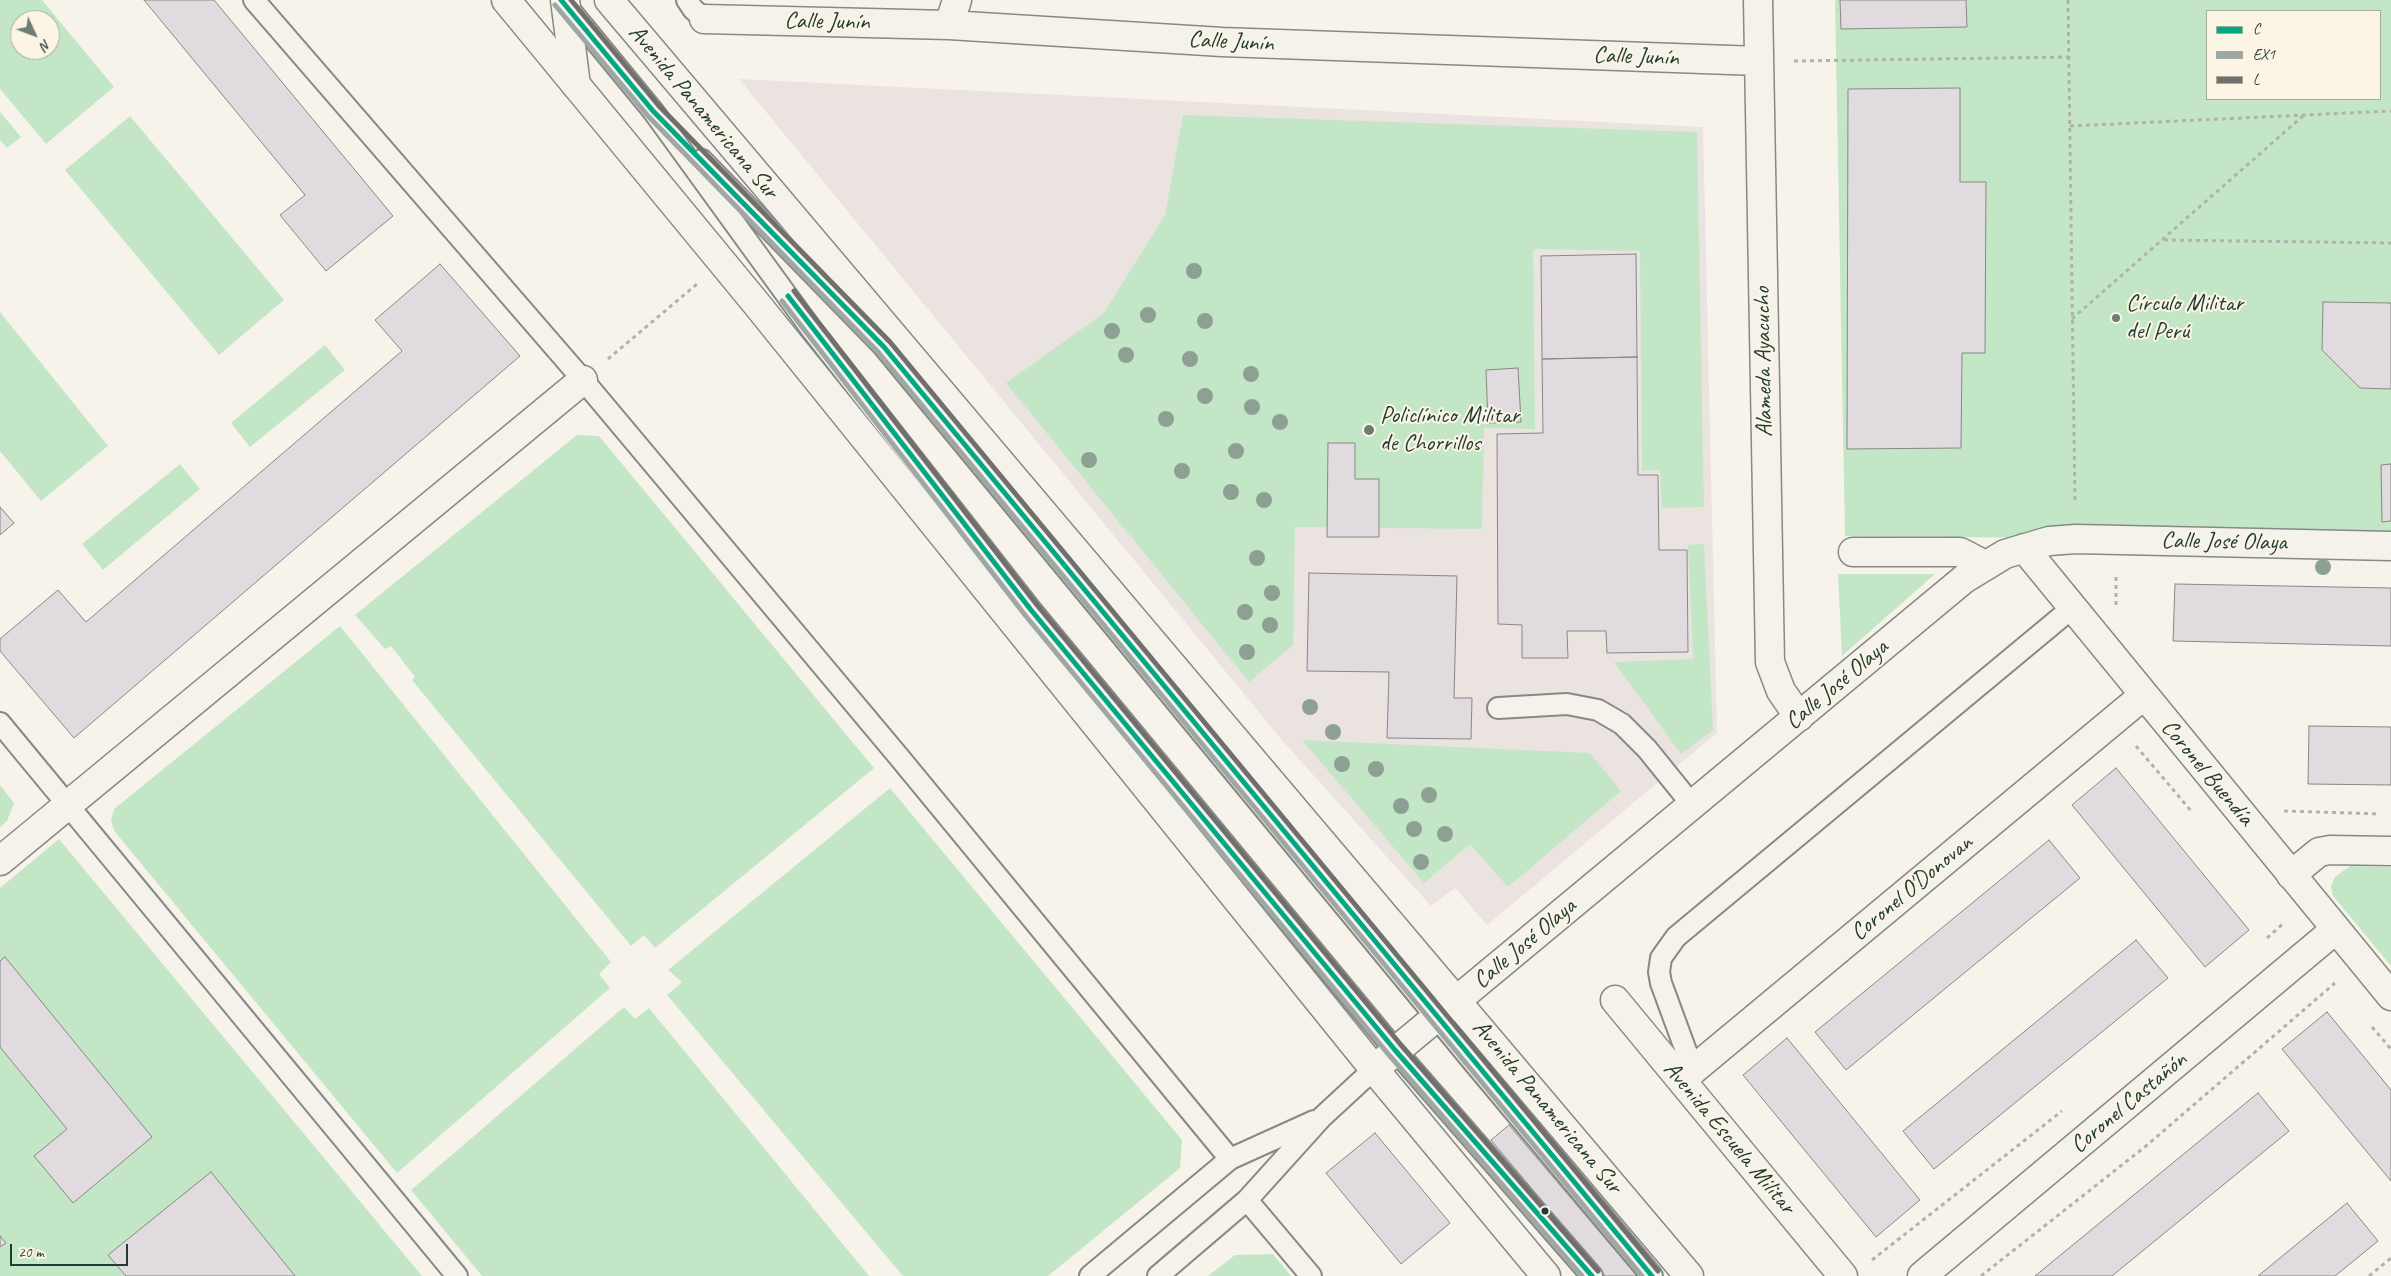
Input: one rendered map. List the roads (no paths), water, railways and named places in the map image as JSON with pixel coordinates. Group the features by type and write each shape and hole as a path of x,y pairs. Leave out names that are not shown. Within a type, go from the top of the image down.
{"street":[{"path":"506,0 755,302 1374,1069 1546,1276"},
{"name":"Avenida Panamericana Sur","path":"609,0 1689,1276"},
{"name":"Alameda Ayacucho","path":"1758,0 1770,662 1781,691 1800,716"},
{"path":"564,2 576,85"},
{"name":"Calle Junín","path":"696,10 953,12 1222,42 1759,61"},
{"path":"0,861 583,380"},
{"name":"Calle José Olaya","path":"1374,1069 1964,579 2005,554 2049,541 2076,539 2391,546"},
{"name":"Coronel Buendía","path":"2024,548 2143,696 2391,996"},
{"path":"1852,552 1960,552 1985,565"},
{"name":"Coronel O'Donovan","path":"1687,1076 2143,696"},
{"path":"2291,875 2319,852 2330,850 2391,851"},
{"name":"Coronel Castañón","path":"1922,1276 2336,929"},
{"name":"Avenida Escuela Militar","path":"1615,1000 1687,1076 1843,1276"}],"lane":[{"path":"254,0 583,380 1230,1158"},
{"path":"564,2 653,110 812,330 1025,602 1395,1050 1435,1093 1592,1276"},
{"path":"653,110 884,347 1652,1276"},
{"path":"1687,1076 1660,983 1659,972 1661,958 1676,937 2072,608"},
{"path":"1498,708 1566,704 1598,710 1622,724 1647,749 1693,806"},
{"path":"0,723 456,1276"},
{"path":"1158,1276 1247,1200 1320,1118 1374,1069"},
{"path":"1090,1276 1230,1158 1320,1118"},
{"path":"1247,1200 1311,1276"}],"place":[{"name":"Círculo Militar del Perú","path":"2116,318"},
{"name":"Policlínico Militar de Chorrillos","path":"1369,430"}]}
